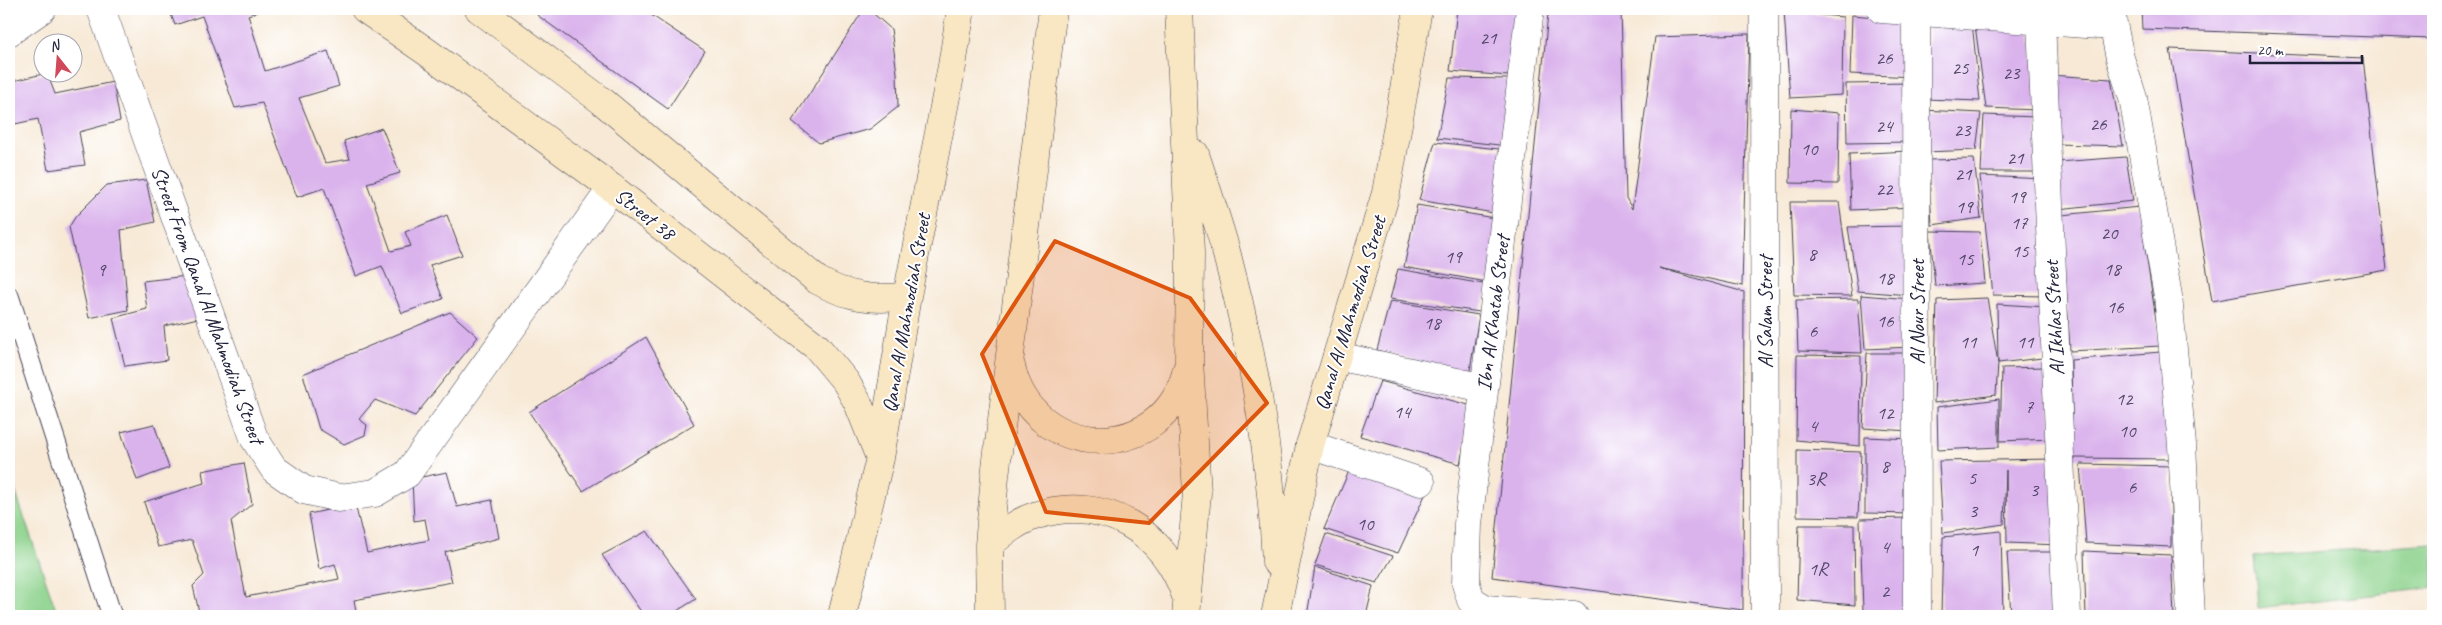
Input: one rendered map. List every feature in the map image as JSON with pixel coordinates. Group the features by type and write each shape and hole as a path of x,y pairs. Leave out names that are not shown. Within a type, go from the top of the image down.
{"main road":[{"name":"Street 38","path":"364,9 428,52 612,188 817,347 841,376 858,403 880,458"},
{"path":"479,9 602,102 817,280 852,296 889,299 908,296"},
{"name":"Qanal Al Mahmodiah Street","path":"842,616 880,458 961,9"},
{"path":"990,616 989,545 1053,9"},
{"path":"1179,9 1190,253 1189,360 1197,493 1187,608"},
{"name":"Qanal Al Mahmodiah Street","path":"1277,608 1310,445 1386,193 1418,9"},
{"path":"1183,116 1227,254 1248,339 1264,426 1274,513 1277,608"},
{"path":"1010,359 1015,383 1032,410 1043,421 1064,434 1087,440 1111,440 1135,434 1155,422 1172,405 1184,384 1189,360"},
{"path":"989,545 1011,527 1036,515 1063,509 1100,513 1118,518 1143,532 1163,550 1178,574 1187,608"}],"street":[{"path":"9,32 42,9"},
{"name":"Street From Qanal Al Mahmodiah Street","path":"101,9 254,438 274,469 304,490 339,498 375,493 406,474 612,188"},
{"name":"Ibn Al Khatab Street","path":"1485,612 1471,600 1467,593 1466,562 1484,388 1530,9"},
{"name":"Al Salam Street","path":"1764,9 1765,616"},
{"path":"1881,9 2009,13 2041,21 2112,17 2120,58 2133,98 2168,296 2182,445 2191,616"},
{"name":"Al Nour Street","path":"1916,10 1917,616"},
{"name":"Al Ikhlas Street","path":"2041,21 2067,616"},
{"path":"1337,356 1484,388"},
{"path":"1310,445 1421,482"},
{"path":"1485,612 1574,616"}],"lane":[{"path":"9,296 112,616"}],"highlighted area":[{"path":"1055,241 1190,298 1267,403 1149,523 1046,512 982,354"}],"green space":[{"path":"9,473 58,616 9,616"},
{"path":"2433,544 2433,588 2258,608 2254,556"}],"building":[{"path":"169,9 265,9 248,15 265,71 328,51 339,86 299,98 325,163 350,159 344,141 382,128 400,173 367,183 391,251 411,246 405,232 447,215 462,255 430,265 443,299 402,313 382,266 356,276 324,188 297,197 262,103 235,108 202,16 175,25"},
{"path":"540,9 642,9 705,51 668,109 537,15"},
{"path":"864,9 868,9 891,29 897,73 898,107 870,129 819,143 792,121"},
{"path":"1457,9 1517,11 1508,76 1450,71"},
{"path":"1621,9 1626,198 1632,209 1655,37 1749,34 1742,286 1659,268 1744,292 1743,610 1492,577 1548,14"},
{"path":"2141,9 2433,9 2433,39 2142,29"},
{"path":"1784,11 1843,17 1842,95 1790,98"},
{"path":"1852,15 1910,20 1913,77 1850,74"},
{"path":"1972,22 1980,101 1924,99 1929,23"},
{"path":"1975,25 2031,32 2037,110 1986,108"},
{"path":"2170,49 2363,58 2387,270 2212,301"},
{"path":"2049,75 2111,79 2123,146 2056,144"},
{"path":"32,77 32,82 50,82 55,94 113,82 120,121 79,132 85,165 48,170 38,119 15,124 9,96 9,82"},
{"path":"1449,78 1509,79 1508,146 1437,138"},
{"path":"1909,83 1911,142 1847,143 1846,84"},
{"path":"1791,109 1839,113 1838,184 1790,183"},
{"path":"1923,110 1981,113 1976,150 1925,152"},
{"path":"1984,115 2036,117 2038,172 1981,172"},
{"path":"1435,142 1508,150 1499,214 1419,200"},
{"path":"1909,151 1912,207 1851,210 1849,154"},
{"path":"2126,157 2133,201 2058,209 2058,162"},
{"path":"1974,159 1981,218 1932,225 1928,160"},
{"path":"1980,176 2044,179 2046,296 1993,295"},
{"path":"146,180 155,222 121,230 128,310 89,318 69,227 76,216 107,185"},
{"path":"1790,202 1839,202 1852,296 1794,295"},
{"path":"1417,205 1500,219 1492,283 1404,267"},
{"path":"2139,207 2160,346 2070,351 2062,215"},
{"path":"1910,226 1910,295 1858,291 1848,227"},
{"path":"1930,231 1980,232 1985,283 1935,286"},
{"path":"1398,269 1489,285 1480,312 1390,299"},
{"path":"187,276 198,318 164,326 167,360 125,366 113,318 147,309 143,281"},
{"path":"1861,295 1911,299 1912,347 1865,349"},
{"path":"1987,298 1998,363 1996,395 1934,403 1937,300"},
{"path":"1858,299 1862,353 1798,351 1796,300"},
{"path":"1390,301 1479,315 1469,376 1377,350"},
{"path":"1997,304 2048,307 2051,357 1998,363"},
{"path":"450,312 478,337 415,416 375,400 359,419 367,425 365,435 344,444 319,429 303,374"},
{"path":"646,337 694,424 583,491 529,412"},
{"path":"2160,352 2172,459 2073,458 2071,360"},
{"path":"1867,353 1911,353 1910,431 1863,428"},
{"path":"1797,355 1861,356 1860,446 1796,440"},
{"path":"2046,367 2053,439 2000,441 2002,368"},
{"path":"1380,381 1472,406 1460,464 1360,436"},
{"path":"1999,399 1999,447 1938,450 1937,407"},
{"path":"154,424 169,468 137,480 121,432"},
{"path":"1865,437 1913,439 1913,514 1865,513"},
{"path":"1797,450 1861,452 1858,517 1797,516"},
{"path":"2053,459 2060,545 2007,543 2006,470 2004,524 1943,533 1939,461"},
{"path":"244,463 252,504 231,521 246,597 339,579 335,564 319,569 309,514 355,504 367,553 429,540 425,519 414,521 412,479 447,472 457,507 492,500 499,538 445,552 452,582 354,600 357,616 200,616 193,586 204,575 192,540 158,547 144,502 204,483 202,471"},
{"path":"2080,464 2171,466 2171,547 2086,543"},
{"path":"1349,471 1426,493 1398,553 1324,529"},
{"path":"1907,518 1911,616 1883,616 1863,611 1860,519"},
{"path":"1799,525 1854,525 1855,605 1797,600"},
{"path":"647,531 696,599 669,616 644,616 602,555"},
{"path":"2001,531 2003,616 1941,615 1943,537"},
{"path":"1326,534 1393,556 1377,583 1315,565"},
{"path":"2084,551 2171,555 2174,616 2086,616"},
{"path":"2007,552 2057,552 2062,616 2011,616"},
{"path":"1315,567 1373,586 1366,616 1307,616"}]}
